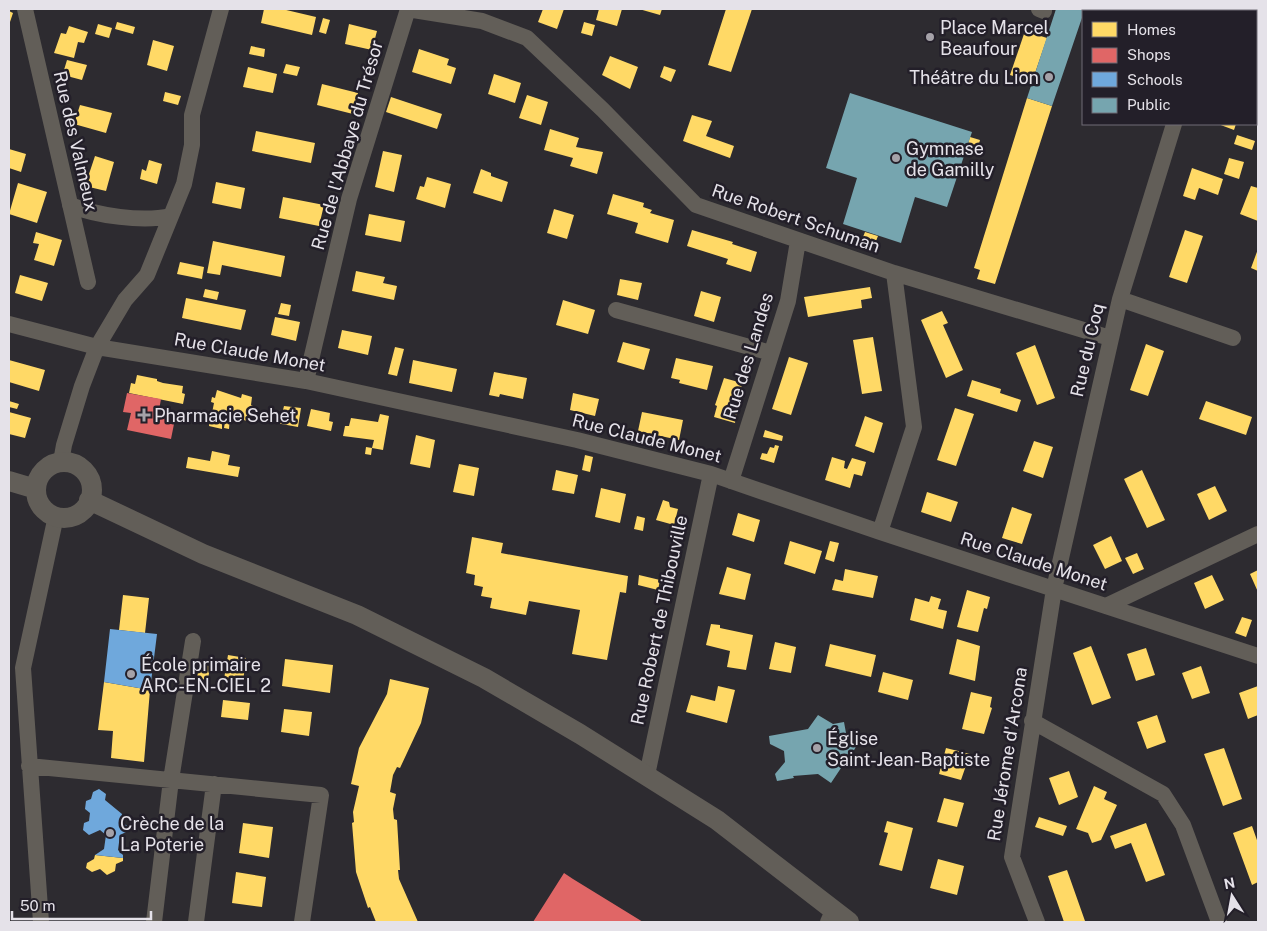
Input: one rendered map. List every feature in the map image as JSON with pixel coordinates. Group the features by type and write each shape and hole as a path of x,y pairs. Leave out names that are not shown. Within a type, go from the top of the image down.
{"street":[{"name":"Rue des Valmeux","path":"25,9 88,282"},
{"path":"62,462 64,446 82,386 97,348 124,300 147,275 184,184 192,145 192,115 221,9"},
{"path":"408,9 485,15"},
{"name":"Rue de l'Abbaye du Trésor","path":"306,381 349,199 408,9"},
{"path":"1039,9 1044,9"},
{"name":"Rue Robert Schuman","path":"485,15 527,38 603,110 696,205 894,273 1110,338"},
{"name":"Rue du Coq","path":"1054,589 1120,299 1174,125"},
{"path":"70,205 81,209 139,219 171,216"},
{"name":"Rue des Landes","path":"731,481 788,301 798,241"},
{"path":"880,532 914,427 894,273"},
{"path":"1120,299 1233,338"},
{"path":"616,310 771,353"},
{"name":"Rue Claude Monet","path":"9,324 97,348 306,381 577,440 711,474 880,532 1258,656"},
{"path":"62,462 74,464 86,473 92,487 90,500 76,515 56,516 49,514 39,503 36,489 43,470 48,466 62,462"},
{"name":"Rue Robert de Thibouville","path":"646,775 711,474"},
{"path":"9,481 36,489"},
{"path":"90,500 203,554 357,615 484,678 717,820 837,918"},
{"path":"41,922 29,766 24,668 56,516"},
{"path":"1106,606 1258,534"},
{"name":"Rue Jérome d'Arcona","path":"1037,922 1012,857 1054,589"},
{"path":"154,922 171,780 193,641"},
{"path":"1032,722 1163,794 1184,824 1219,922"},
{"path":"29,766 321,795 302,922"},
{"path":"196,922 214,784"}],"building: Homes":[{"path":"264,9 282,9 316,17 312,35 261,23"},
{"path":"543,9 564,9 557,29 538,22"},
{"path":"599,9 622,9 617,26 596,20"},
{"path":"639,9 662,9 660,15"},
{"path":"726,9 752,9 731,72 708,65"},
{"path":"1258,9 1258,18 1257,10 1242,10"},
{"path":"9,11 13,13 9,25"},
{"path":"323,18 330,20 326,34 319,32"},
{"path":"117,22 135,27 133,34 115,29"},
{"path":"584,22 595,25 592,36 581,33"},
{"path":"98,24 112,28 109,38 95,34"},
{"path":"349,24 377,31 372,50 345,44"},
{"path":"69,26 88,32 84,43 78,42 74,58 54,53 61,33 66,34"},
{"path":"1025,31 1047,38 1032,82 1010,75"},
{"path":"153,40 174,46 167,71 147,65"},
{"path":"251,46 265,49 264,57 249,54"},
{"path":"419,49 449,59 447,65 456,68 451,84 412,72"},
{"path":"610,56 638,67 630,89 602,75"},
{"path":"67,60 87,65 82,80 67,76 68,71 64,70"},
{"path":"286,64 300,67 297,76 283,73"},
{"path":"664,66 676,70 671,82 660,77"},
{"path":"248,67 277,74 273,93 243,87"},
{"path":"494,74 521,83 515,103 488,94"},
{"path":"322,84 358,93 353,114 317,105"},
{"path":"165,92 181,96 178,105 163,101"},
{"path":"527,95 548,102 541,125 519,118"},
{"path":"391,97 442,114 437,129 386,112"},
{"path":"1027,98 1052,106 995,284 977,279 980,270 974,268"},
{"path":"80,105 112,113 106,133 74,124"},
{"path":"692,115 712,121 706,136 734,146 730,158 683,141"},
{"path":"1221,125 1236,125 1234,130"},
{"path":"550,129 579,138 576,147 603,152 597,174 570,166 573,158 544,150"},
{"path":"256,131 315,143 311,163 252,151"},
{"path":"1237,135 1255,141 1252,150 1234,144"},
{"path":"970,137 980,140 977,151 967,147"},
{"path":"9,149 26,154 21,172 9,168"},
{"path":"383,151 402,155 394,192 375,187"},
{"path":"95,156 114,162 106,191 85,186"},
{"path":"1229,158 1244,162 1239,179 1224,174"},
{"path":"149,160 162,164 157,184 140,179 142,169 146,171"},
{"path":"1192,168 1223,179 1218,195 1199,188 1195,200 1183,196"},
{"path":"481,169 491,173 491,176 508,182 502,202 473,193"},
{"path":"427,177 451,184 445,208 416,199 420,186 424,187"},
{"path":"216,182 245,188 241,209 212,203"},
{"path":"18,183 47,192 37,223 9,214"},
{"path":"1251,186 1258,188 1258,221 1240,214"},
{"path":"613,194 644,203 643,207 652,210 650,213 674,220 668,243 635,233 638,223 607,214"},
{"path":"283,197 324,205 319,226 279,218"},
{"path":"554,209 574,215 567,239 547,233"},
{"path":"369,214 405,221 401,242 365,235"},
{"path":"692,230 733,242 732,244 757,252 751,272 726,264 728,259 687,246"},
{"path":"1185,230 1203,236 1187,283 1169,277"},
{"path":"36,232 62,240 54,266 34,260 39,244 33,243"},
{"path":"865,232 878,236 876,241 863,237"},
{"path":"213,241 285,256 281,277 222,265 220,275 207,273"},
{"path":"1258,249 1258,271 1251,268"},
{"path":"180,262 204,267 202,279 177,274"},
{"path":"356,271 385,277 383,283 397,286 394,300 352,291"},
{"path":"20,275 48,283 42,301 15,293"},
{"path":"620,279 642,283 638,300 617,295"},
{"path":"870,287 872,298 861,300 862,308 808,317 804,297"},
{"path":"205,289 219,292 217,300 203,297"},
{"path":"701,291 721,297 714,322 694,316"},
{"path":"186,298 246,310 241,330 182,318"},
{"path":"563,300 595,310 588,334 556,325"},
{"path":"281,303 291,305 289,316 278,314"},
{"path":"942,311 948,323 943,325 963,370 946,378 921,320"},
{"path":"275,317 300,322 296,341 271,335"},
{"path":"342,330 372,336 368,355 338,348"},
{"path":"873,337 882,391 862,394 853,340"},
{"path":"623,342 650,349 644,370 617,362"},
{"path":"1146,344 1164,351 1148,396 1130,390"},
{"path":"1035,345 1055,398 1037,405 1016,353"},
{"path":"395,347 404,349 397,376 388,374"},
{"path":"789,357 808,363 791,415 772,409"},
{"path":"676,358 713,366 707,390 679,383 680,380 671,378"},
{"path":"9,360 45,370 39,391 9,382"},
{"path":"413,360 457,369 452,392 409,383"},
{"path":"494,372 527,378 523,399 500,394 499,397 489,395"},
{"path":"137,375 157,379 157,381 163,383 183,386 182,393 185,394 183,404 129,393 131,383 135,384"},
{"path":"724,378 742,383 735,423 714,417 717,406 715,405"},
{"path":"972,380 1001,389 1000,393 1021,400 1017,412 967,396"},
{"path":"217,390 241,398 242,394 252,397 251,405 253,406 248,421 230,417 229,429 224,428 226,416 212,413 214,403 211,402 212,397 215,398"},
{"path":"573,393 599,399 595,416 570,410"},
{"path":"9,401 19,404 17,409 9,407"},
{"path":"1206,401 1252,417 1246,435 1199,419"},
{"path":"284,406 301,408 298,427 276,423 278,413 282,414"},
{"path":"955,408 974,414 956,466 937,460"},
{"path":"311,409 330,413 329,421 333,422 331,431 307,426"},
{"path":"9,412 31,418 25,438 9,434"},
{"path":"642,412 683,420 679,440 638,431"},
{"path":"380,414 389,416 383,450 372,448 374,440 343,436 345,426 349,426 351,418 378,422"},
{"path":"865,416 883,423 874,453 855,446"},
{"path":"210,421 222,424 222,429 209,426"},
{"path":"765,430 783,436 782,441 763,437"},
{"path":"416,435 435,440 430,468 410,464"},
{"path":"1034,441 1053,447 1043,478 1023,471"},
{"path":"775,445 779,446 774,463 760,459 762,453 767,454 770,447 774,448"},
{"path":"366,447 372,448 371,455 365,454"},
{"path":"212,451 230,455 228,465 240,467 238,477 186,468 188,457 210,461"},
{"path":"585,455 593,457 590,472 582,470"},
{"path":"832,457 845,461 844,468 847,469 852,458 866,462 862,476 854,474 850,488 825,480"},
{"path":"459,464 479,468 474,496 453,492"},
{"path":"556,470 578,475 574,494 552,490"},
{"path":"1142,470 1165,520 1147,528 1124,479"},
{"path":"1215,486 1227,511 1209,520 1197,494"},
{"path":"601,488 626,494 620,523 595,517"},
{"path":"927,492 958,502 951,522 921,512"},
{"path":"663,500 669,502 670,507 678,509 674,525 656,520"},
{"path":"1012,507 1032,514 1022,544 1002,538"},
{"path":"738,513 760,520 754,542 732,535"},
{"path":"637,516 645,518 643,531 634,529"},
{"path":"1111,536 1122,561 1105,569 1093,545"},
{"path":"472,537 503,543 501,553 628,576 626,593 620,592 607,660 572,654 580,610 529,601 526,615 490,608 492,598 481,596 483,587 474,585 475,575 466,573"},
{"path":"790,541 822,551 815,574 784,564"},
{"path":"830,541 839,543 834,562 825,559"},
{"path":"1137,553 1144,569 1133,574 1125,558"},
{"path":"727,567 751,574 745,600 719,594"},
{"path":"845,569 878,576 873,598 832,590 835,579 843,581"},
{"path":"1258,570 1258,592 1250,574"},
{"path":"639,575 660,580 658,590 638,585"},
{"path":"1212,575 1224,600 1205,609 1194,583"},
{"path":"967,590 990,597 987,609 984,608 978,632 957,627"},
{"path":"123,595 149,598 145,633 119,630"},
{"path":"931,596 941,599 938,609 947,611 943,629 910,620 915,598 929,602"},
{"path":"1242,617 1252,620 1246,637 1235,633"},
{"path":"711,624 720,625 720,628 753,635 746,670 727,667 730,651 706,645"},
{"path":"957,639 980,646 975,681 949,674"},
{"path":"775,642 796,647 791,673 769,669"},
{"path":"830,644 876,655 871,677 825,666"},
{"path":"1091,646 1111,698 1092,705 1073,653"},
{"path":"1146,648 1155,675 1136,681 1127,654"},
{"path":"228,655 246,658 243,682 224,679"},
{"path":"285,659 333,665 330,693 282,686"},
{"path":"199,665 210,666 208,680 197,679"},
{"path":"1201,666 1210,693 1192,699 1182,673"},
{"path":"883,672 913,680 908,700 878,692"},
{"path":"390,679 429,688 421,723 400,768 397,767 393,775 390,792 396,794 393,809 394,819 397,820 399,879 418,922 376,922 370,907 368,908 356,872 352,823 354,822 353,812 359,786 351,784 359,748 387,694"},
{"path":"104,682 150,690 144,762 111,758 113,731 98,730"},
{"path":"718,686 735,690 727,723 686,712 691,695 715,701"},
{"path":"1258,686 1258,715 1248,719 1239,693"},
{"path":"971,692 992,697 990,707 992,708 984,734 962,729"},
{"path":"223,700 250,703 248,720 221,717"},
{"path":"284,709 312,712 309,736 281,732"},
{"path":"1157,715 1166,742 1147,749 1137,722"},
{"path":"946,748 970,754 961,780 939,774"},
{"path":"1224,748 1242,799 1223,806 1204,754"},
{"path":"1069,771 1078,797 1059,805 1049,778"},
{"path":"1094,786 1107,792 1104,799 1117,805 1101,840 1092,843 1088,833 1076,829"},
{"path":"944,798 964,803 957,827 937,822"},
{"path":"1039,817 1067,826 1063,836 1035,827"},
{"path":"887,821 913,828 902,871 879,865 888,833 884,832"},
{"path":"243,823 273,827 269,858 239,853"},
{"path":"1146,823 1165,875 1146,882 1131,843 1115,849 1110,836"},
{"path":"1252,826 1258,843 1258,882 1252,885 1233,833"},
{"path":"95,855 123,858 123,861 116,864 115,871 107,875 100,869 92,872 86,868 87,863 94,859"},
{"path":"938,859 964,866 957,895 930,888"},
{"path":"1067,870 1085,921 1082,922 1064,922 1048,876"},
{"path":"236,872 266,877 262,907 232,903"}],"building: Shops":[{"name":"Pharmacie Sehet","path":"127,393 161,399 158,416 175,419 171,439 127,430 131,413 123,412"},
{"path":"564,873 573,879 643,922 533,922"}],"building: Schools":[{"path":"110,629 157,634 150,690 104,682"},
{"path":"99,789 106,794 105,800 122,814 121,821 127,826 126,832 120,835 118,850 123,855 123,858 95,855 104,849 106,835 100,830 89,835 83,830 84,823 89,821 90,813 85,809 86,801 91,799 93,792"}],"building: Public":[{"path":"1056,9 1085,9 1082,10 1082,18 1052,106 1027,98"},
{"name":"Gymnase de Gamilly","path":"850,93 972,132 947,207 915,197 901,243 843,224 857,178 826,168"},
{"name":"Église Saint-Jean-Baptiste","path":"818,715 833,724 844,722 846,733 859,742 851,755 853,766 841,768 831,783 818,774 793,776 794,778 777,781 775,774 785,762 784,751 770,744 769,736 808,729"}],"place":[{"name":"Place Marcel Beaufour","path":"930,37"},
{"name":"Théâtre du Lion","path":"1049,77"},
{"name":"Gymnase de Gamilly","path":"896,158"},
{"name":"Pharmacie Sehet","path":"144,415"},
{"name":"École primaire ARC-EN-CIEL 2","path":"131,674"},
{"name":"Église Saint-Jean-Baptiste","path":"817,748"},
{"name":"Crèche de la La Poterie","path":"110,833"}]}
